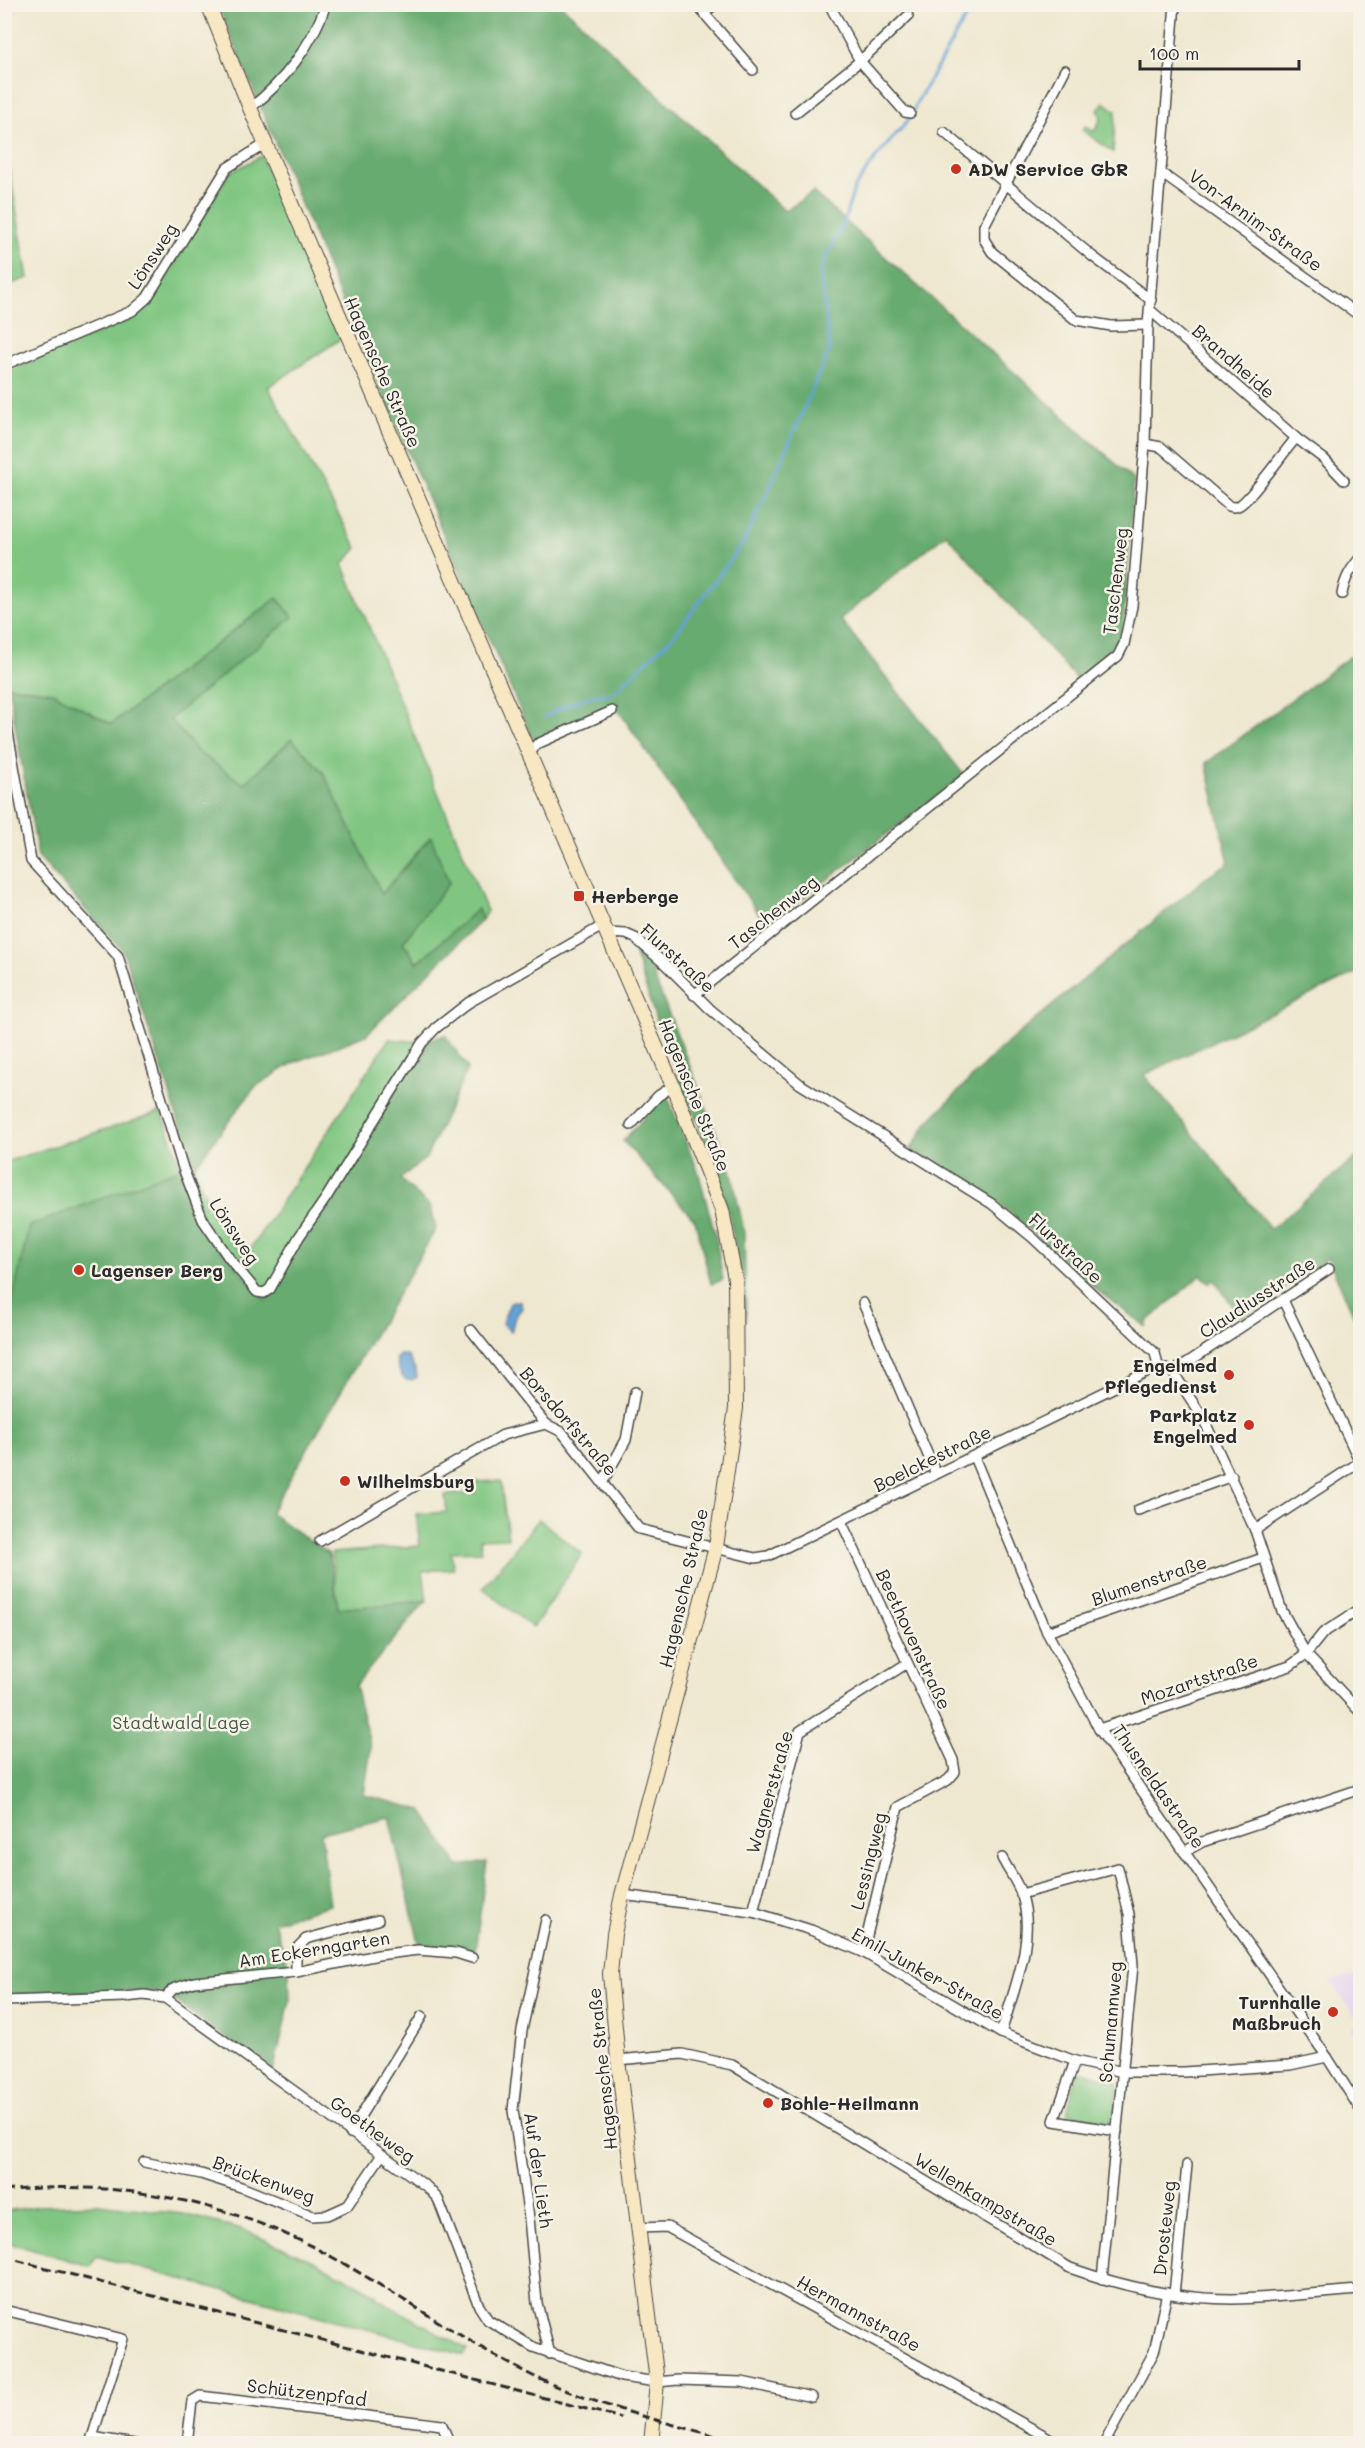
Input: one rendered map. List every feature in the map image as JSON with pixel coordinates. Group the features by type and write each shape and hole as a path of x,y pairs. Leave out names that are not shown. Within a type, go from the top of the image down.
{"street":[{"name":"Hagensche Straße","path":"208,4 265,144 673,1086 722,1210 735,1279 736,1408 716,1547 622,1896 614,1934 610,1974 618,2060 657,2382 651,2444"},
{"path":"250,108 266,96 309,43 326,4"},
{"path":"696,4 753,70"},
{"path":"704,13 714,4"},
{"path":"829,4 860,61 905,112 910,113"},
{"name":"Taschenweg","path":"694,995 1118,656 1124,644 1132,606 1145,444 1148,325 1175,4"},
{"path":"795,113 860,61 908,16"},
{"path":"1065,70 984,226 984,239 992,252 1076,320 1111,326 1148,325"},
{"path":"944,132 1117,276 1151,300"},
{"name":"Lönsweg","path":"4,365 132,311 147,298 226,168 265,144"},
{"name":"Von-Arnim-Straße","path":"1161,173 1360,316"},
{"name":"Brandheide","path":"1150,310 1296,438 1324,459 1344,480"},
{"path":"1145,444 1161,447 1229,506 1234,507 1240,506 1249,497 1296,438"},
{"path":"1342,594 1343,584 1350,570 1360,558"},
{"name":"Lönsweg","path":"4,710 32,861 118,956 183,1168 203,1220 229,1258 257,1292 264,1293 270,1289 299,1237 326,1198 422,1043 436,1028 468,1004 606,929"},
{"path":"530,753 537,744 612,711"},
{"name":"Flurstraße","path":"606,929 635,938 665,964 694,995 800,1084 992,1204 1033,1238 1155,1353 1158,1366"},
{"path":"631,1125 658,1096 673,1086"},
{"name":"Claudiusstraße","path":"1173,1372 1329,1269"},
{"path":"1255,1530 1360,1462 1283,1300"},
{"path":"862,1303 936,1474"},
{"name":"Borsdorfstraße","path":"471,1330 546,1424 562,1432 639,1529 716,1547"},
{"path":"1158,1366 1173,1372 1203,1418 1232,1476 1255,1530 1282,1611 1306,1654 1360,1712"},
{"name":"Boelckestraße","path":"716,1547 762,1558 1158,1366"},
{"path":"602,1483 626,1440 635,1392"},
{"path":"320,1541 504,1435 546,1424"},
{"name":"Thusneldastraße","path":"974,1457 1047,1632 1100,1729 1327,2057 1360,2109"},
{"path":"1138,1510 1232,1476"},
{"name":"Beethovenstraße","path":"841,1521 906,1664 953,1760 955,1772"},
{"name":"Blumenstraße","path":"1047,1632 1263,1558"},
{"name":"Mozartstraße","path":"1100,1729 1290,1666 1306,1654 1323,1633 1360,1609"},
{"name":"Wagnerstraße","path":"753,1912 800,1731 906,1664"},
{"name":"Lessingweg","path":"863,1952 898,1807 948,1780 955,1772"},
{"path":"1184,1852 1202,1842 1360,1789"},
{"path":"1001,2034 1025,1947 1026,1920 1022,1894 1002,1858"},
{"name":"Schumannweg","path":"1022,1894 1118,1868 1129,1914 1133,1966 1102,2279"},
{"name":"Emil-Junker-Straße","path":"622,1896 753,1912 811,1930 863,1952 1001,2034 1075,2061 1123,2072 1184,2072 1290,2065 1327,2057"},
{"path":"296,1972 296,1949 306,1939 378,1920"},
{"name":"Auf der Lieth","path":"546,1920 522,2030 513,2110 530,2218 537,2303 550,2354"},
{"name":"Am Eckerngarten","path":"165,1998 173,1989 194,1982 296,1972 378,1955 418,1950 456,1953 472,1958"},
{"path":"4,2001 144,1995 165,1998"},
{"name":"Goetheweg","path":"165,1998 381,2156 428,2187 438,2199 479,2306 488,2320 533,2347 622,2377 657,2382 678,2380 742,2382 812,2397"},
{"path":"350,2133 422,2016"},
{"name":"Wellenkampstraße","path":"618,2060 682,2054 732,2065 1070,2268 1102,2279 1170,2293 1231,2299 1360,2290"},
{"path":"1075,2061 1054,2121 1117,2131"},
{"name":"Brückenweg","path":"144,2162 201,2174 241,2187 313,2216 327,2215 347,2206 381,2156"},
{"name":"Drosteweg","path":"1104,2444 1154,2352 1170,2293 1187,2165"},
{"name":"Hermannstraße","path":"639,2228 667,2227 1060,2444"},
{"path":"4,2310 123,2339 91,2440 134,2444"},
{"name":"Schützenpfad","path":"187,2444 192,2401 200,2396 442,2425 450,2444"}],"shaded area":[{"path":"1360,1974 1360,2039 1351,2028 1359,2022 1331,1981"}],"green space":[{"path":"218,5 561,5 785,211 813,192 1134,480 1122,634 1081,684 946,534 840,619 964,775 767,926 618,710 617,703 535,744 331,276"},
{"path":"1104,102 1116,111 1113,152 1082,130 1086,126 1094,132 1101,118 1098,110"},
{"path":"4,140 28,278 5,286 4,286"},
{"path":"261,156 342,338 268,387 357,548 343,564 487,911 482,920 478,909 417,963 403,942 449,883 430,837 382,894 357,846 291,739 244,784 198,752 169,719 293,617 277,598 111,724 52,692 8,686 4,666 4,373 131,319 146,309 229,173"},
{"path":"277,598 293,617 170,719 198,752 244,784 292,739 323,772 382,894 431,837 449,883 403,942 417,963 478,909 482,920 366,1035 293,1063 256,1086 194,1167 123,951 38,857 8,686 52,692 111,724"},
{"path":"1360,649 1360,971 1144,1075 1271,1229 1360,1154 1360,1330 1328,1258 1241,1318 1214,1279 1210,1283 1201,1275 1147,1322 1146,1327 1094,1288 998,1202 911,1149 927,1123 999,1050 1209,875 1229,863 1206,763"},
{"path":"632,945 648,958 731,1170 744,1231 746,1320 743,1321 738,1261 716,1169 657,1023"},
{"name":"Stadtwald Lage","path":"445,1035 468,1068 426,1158 400,1179 430,1207 436,1229 270,1513 329,1554 338,1609 426,1601 355,1686 371,1748 364,1795 422,1810 458,1866 487,1862 475,1952 420,1947 389,1817 321,1833 330,1905 274,1922 289,1968 290,2001 273,2072 163,1992 129,1991 5,1996 4,1339 29,1226 181,1168 198,1223 266,1301 420,1042"},
{"path":"389,1039 420,1042 266,1302 198,1223 181,1169 29,1226 5,1339 5,1162 162,1111 181,1168 194,1167 212,1214 245,1257"},
{"path":"666,1093 698,1171 716,1238 723,1280 711,1284 695,1220 623,1141"},
{"path":"501,1481 508,1538 480,1539 482,1551 451,1552 454,1569 423,1571 427,1601 338,1609 332,1553 420,1546 416,1514 447,1512 445,1495 475,1493 473,1482"},
{"path":"539,1519 582,1554 533,1628 483,1588"},
{"path":"1078,2071 1114,2079 1119,2086 1113,2122 1067,2113"},
{"path":"98,2204 183,2214 241,2229 318,2263 376,2294 375,2297 467,2349 464,2355 96,2256 90,2266 5,2242 5,2211 40,2206"}],"water":[{"path":"520,1301 522,1308 515,1317 511,1332 502,1323 510,1303"},
{"path":"400,1355 407,1355 417,1377 408,1380 402,1376 396,1358"}],"waterway":[{"path":"545,717 569,704 594,695 612,694 676,633 743,543 770,487 830,348 820,274 826,256 843,225 854,189 874,160 911,117 917,102 966,17 981,4"}],"railway":[{"path":"4,2191 89,2188 131,2192 173,2198 255,2222 332,2257 480,2347 557,2387 610,2406 746,2444"},
{"path":"4,2257 621,2418"}],"place":[{"name":"ADW Service GbR","path":"956,169"},
{"name":"Herberge","path":"579,896"},
{"name":"Lagenser Berg","path":"79,1270"},
{"name":"Engelmed Pflegedienst","path":"1229,1375"},
{"name":"Parkplatz Engelmed","path":"1249,1425"},
{"name":"Wilhelmsburg","path":"345,1481"},
{"name":"Turnhalle Maßbruch","path":"1333,2012"},
{"name":"Bohle-Heilmann","path":"768,2103"}]}
